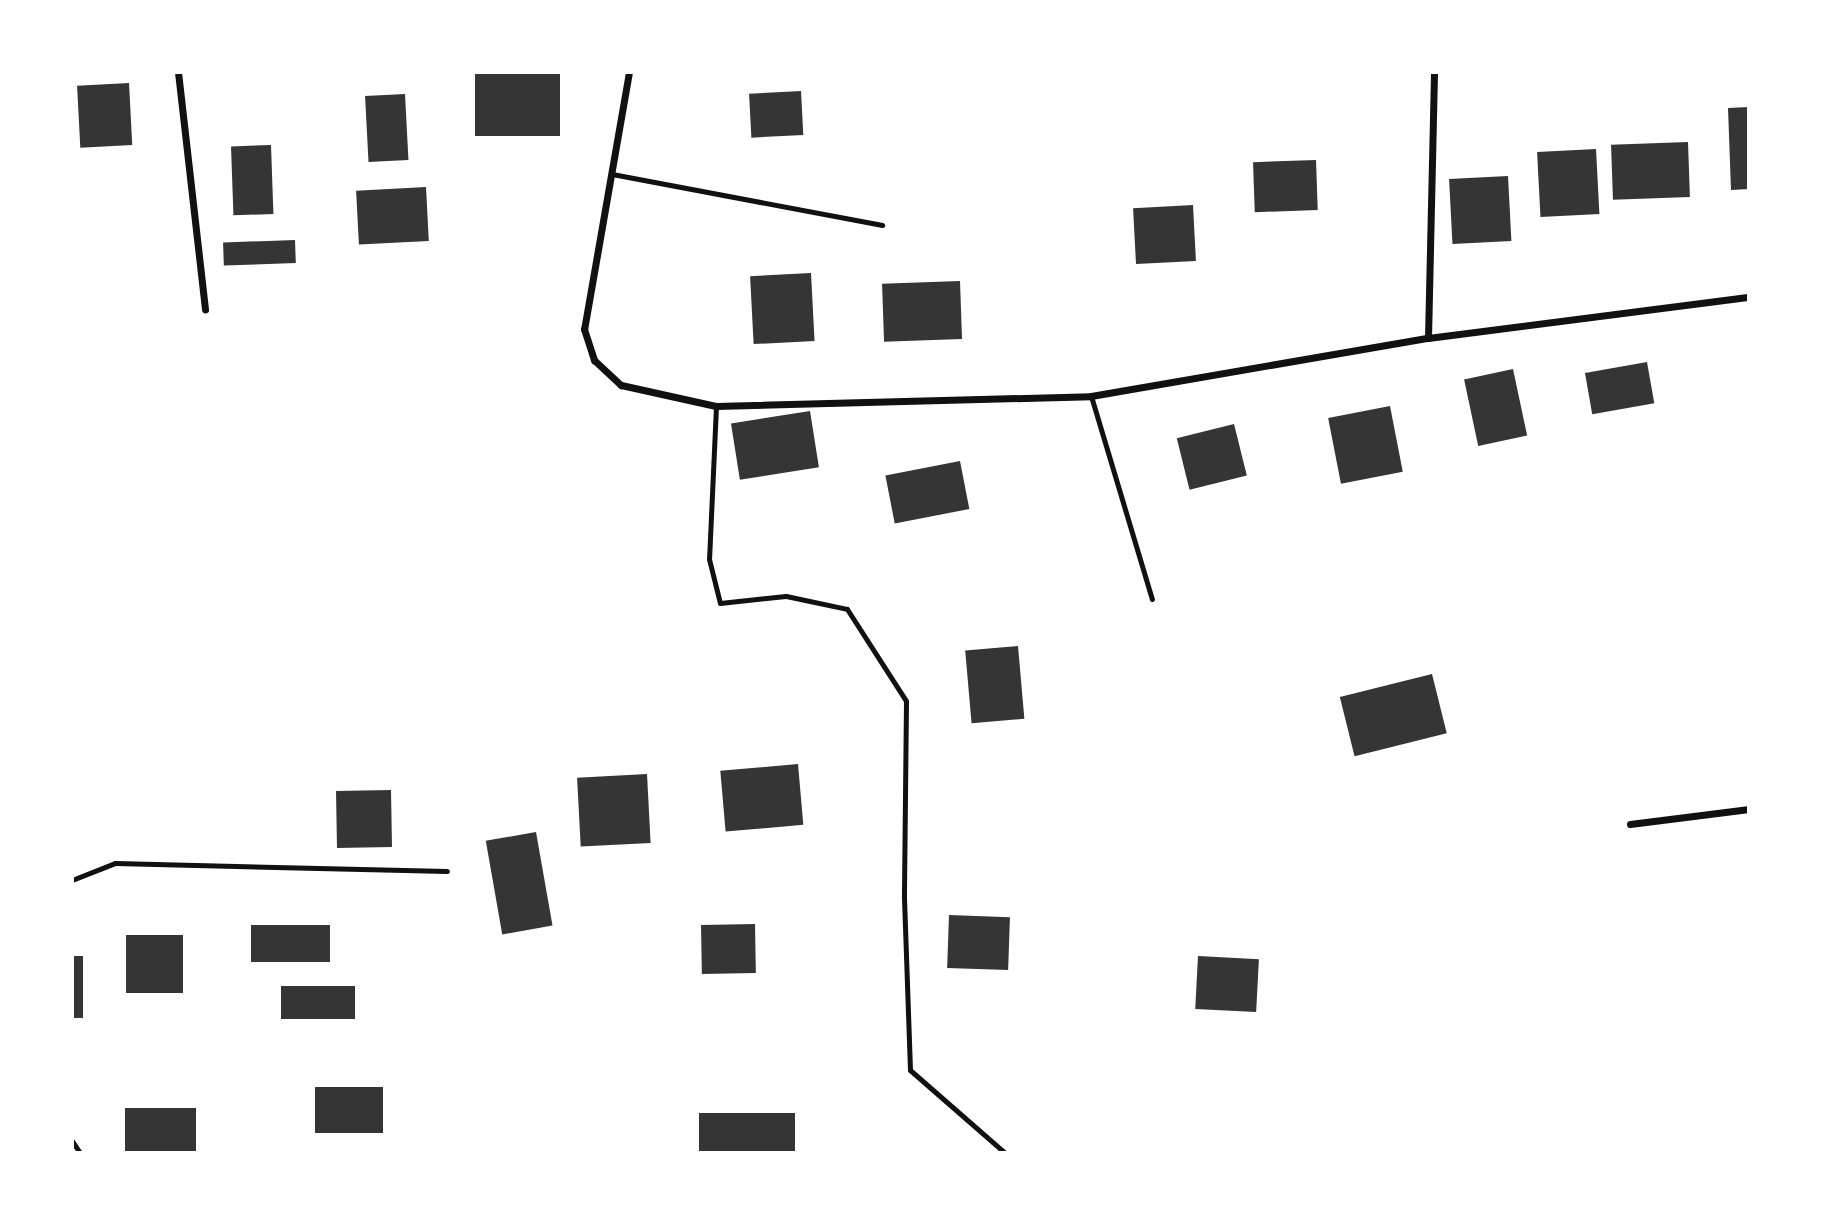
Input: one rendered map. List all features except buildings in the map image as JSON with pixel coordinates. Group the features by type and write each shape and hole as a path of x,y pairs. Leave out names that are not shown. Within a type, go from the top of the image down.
{"street":[{"path":"178,72 205,309"},
{"path":"629,72 584,329 594,360 621,385 716,406 1091,396 1428,338 1749,297"},
{"path":"1428,338 1434,72"},
{"path":"1630,824 1749,809"}],"lane":[{"path":"612,174 882,225"},
{"path":"1091,396 1152,599"},
{"path":"716,406 709,559 720,603 786,596 847,609 906,701 904,898 910,1070 1005,1153"},
{"path":"72,880 115,863 447,872"},
{"path":"72,1141 80,1153"}]}
